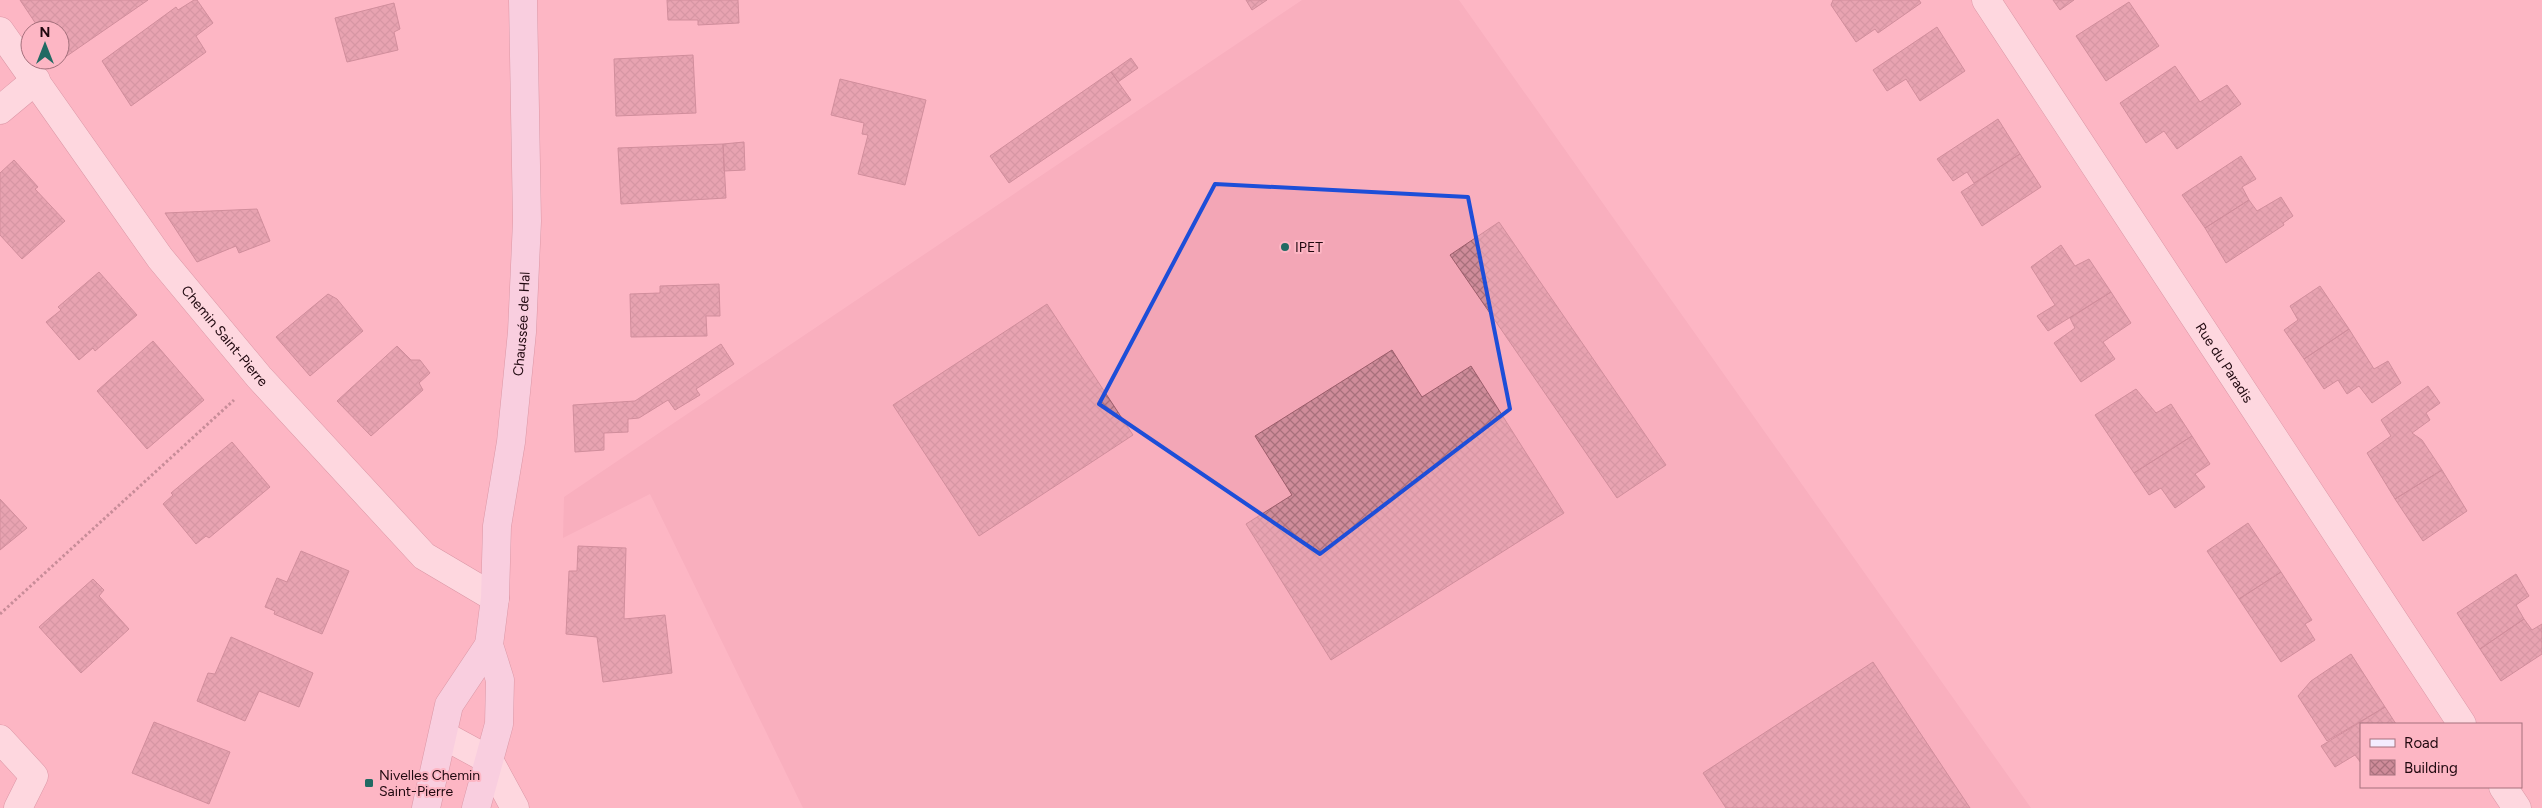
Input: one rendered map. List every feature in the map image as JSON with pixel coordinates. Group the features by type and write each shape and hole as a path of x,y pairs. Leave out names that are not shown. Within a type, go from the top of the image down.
{"main road":[{"name":"Chaussée de Hal","path":"476,808 499,724 500,680 490,645 495,598 497,526 511,442 523,314 527,220 523,0"},
{"name":"Chaussée de Hal","path":"426,808 449,705 490,645"}],"street":[{"name":"Rue du Paradis","path":"1986,0 2461,723"},
{"name":"Chemin Saint-Pierre","path":"0,31 160,258 259,377 424,556 495,598"},
{"path":"0,110 36,80"},
{"path":"442,735 489,760 515,808"},
{"path":"0,738 34,776 18,808"},
{"path":"2504,788 2517,808"}],"path":[{"path":"0,614 259,377"}],"highlighted area":[{"path":"1215,184 1468,197 1510,409 1320,554 1099,404"}],"shaded area":[{"name":"IPET","path":"1302,0 1459,0 2031,808 803,808 650,494 563,538 564,497"}],"building":[{"path":"20,0 148,0 70,54 70,20 33,20"},
{"path":"197,0 213,23 196,36 206,52 131,106 102,61 176,7 178,10"},
{"path":"667,0 738,0 739,23 698,25 698,20 668,20"},
{"path":"1246,0 1267,0 1252,10"},
{"path":"1833,0 1919,0 1921,3 1878,33 1875,29 1856,42 1831,5"},
{"path":"2053,0 2074,0 2060,10"},
{"path":"2129,2 2159,46 2106,81 2076,36"},
{"path":"394,3 400,29 394,32 398,50 347,62 335,18"},
{"path":"1937,27 1965,71 1920,101 1906,79 1887,91 1873,70"},
{"path":"693,55 696,113 616,116 614,59"},
{"path":"1131,58 1138,68 1118,82 1111,72"},
{"path":"2175,66 2200,102 2227,85 2241,104 2177,149 2164,131 2146,143 2120,103"},
{"path":"1111,72 1131,100 1009,183 990,156"},
{"path":"840,79 926,100 905,185 858,174 868,135 862,134 864,123 831,115"},
{"path":"1998,119 2020,154 1974,183 1967,172 1953,181 1937,159"},
{"path":"744,142 745,170 724,171 723,144"},
{"path":"723,144 726,198 621,204 618,148"},
{"path":"2020,154 2041,187 1982,226 1961,192"},
{"path":"2241,156 2256,179 2242,187 2249,200 2205,228 2182,195"},
{"path":"14,160 38,187 35,189 65,221 22,259 0,235 0,173"},
{"path":"2281,197 2293,216 2283,223 2284,225 2226,263 2205,228 2249,200 2257,211"},
{"path":"257,209 270,241 239,253 236,246 197,262 165,213"},
{"path":"1499,222 1666,465 1617,498 1450,255"},
{"path":"2061,245 2075,266 2089,259 2111,292 2048,331 2037,316 2055,305 2031,267"},
{"path":"99,272 137,315 95,351 93,348 79,360 46,322 61,310 58,307"},
{"path":"719,284 720,316 706,316 707,336 631,337 630,294 660,293 660,286"},
{"path":"2320,286 2349,329 2304,359 2284,330 2298,320 2290,306"},
{"path":"2111,292 2131,323 2103,342 2115,359 2081,382 2054,343 2075,328 2070,318"},
{"path":"328,294 337,299 363,331 310,376 276,337"},
{"path":"1047,304 1133,435 979,536 893,405"},
{"path":"2349,329 2374,369 2388,361 2401,383 2372,403 2359,386 2347,394 2338,380 2324,389 2304,359"},
{"path":"153,341 204,400 147,449 97,391"},
{"path":"721,344 734,364 696,389 700,395 675,410 668,400 639,418 628,419 628,432 604,433 604,450 575,452 573,405 635,401"},
{"path":"397,346 411,360 420,360 430,373 419,383 423,390 371,436 337,401"},
{"path":"1392,350 1422,397 1471,366 1564,513 1331,660 1246,524 1292,495 1255,436"},
{"path":"2428,386 2440,403 2426,413 2430,420 2412,433 2422,440 2442,470 2395,499 2367,453 2391,436 2381,420"},
{"path":"2136,389 2156,413 2171,404 2192,436 2134,473 2095,415"},
{"path":"2192,436 2210,464 2195,474 2205,487 2175,508 2161,488 2149,495 2134,473"},
{"path":"232,442 270,487 209,538 206,536 196,544 163,504 173,495 171,493"},
{"path":"2442,470 2467,511 2423,541 2395,499"},
{"path":"0,499 27,528 0,550"},
{"path":"2248,523 2281,572 2239,599 2207,551"},
{"path":"578,546 626,548 624,619 665,615 672,673 603,682 597,637 566,634 569,571 577,571"},
{"path":"301,551 349,571 322,634 274,614 275,611 265,607 277,578 287,582"},
{"path":"2281,572 2312,620 2305,624 2315,640 2281,662 2239,599"},
{"path":"2516,574 2529,596 2516,605 2524,619 2480,649 2457,613"},
{"path":"93,579 104,590 99,596 129,629 81,673 39,627"},
{"path":"2524,619 2532,630 2542,624 2542,654 2501,681 2480,649"},
{"path":"231,637 313,673 299,707 259,691 245,721 197,701 208,673 215,674"},
{"path":"2351,654 2385,707 2327,741 2298,696 2311,681"},
{"path":"1873,662 1970,808 1726,808 1703,773"},
{"path":"2385,707 2395,723 2360,723 2360,762 2355,755 2335,767 2321,746"},
{"path":"154,722 230,752 209,804 132,773"}],"place":[{"name":"IPET","path":"1285,247"},
{"name":"Nivelles Chemin Saint-Pierre","path":"369,783"}]}
